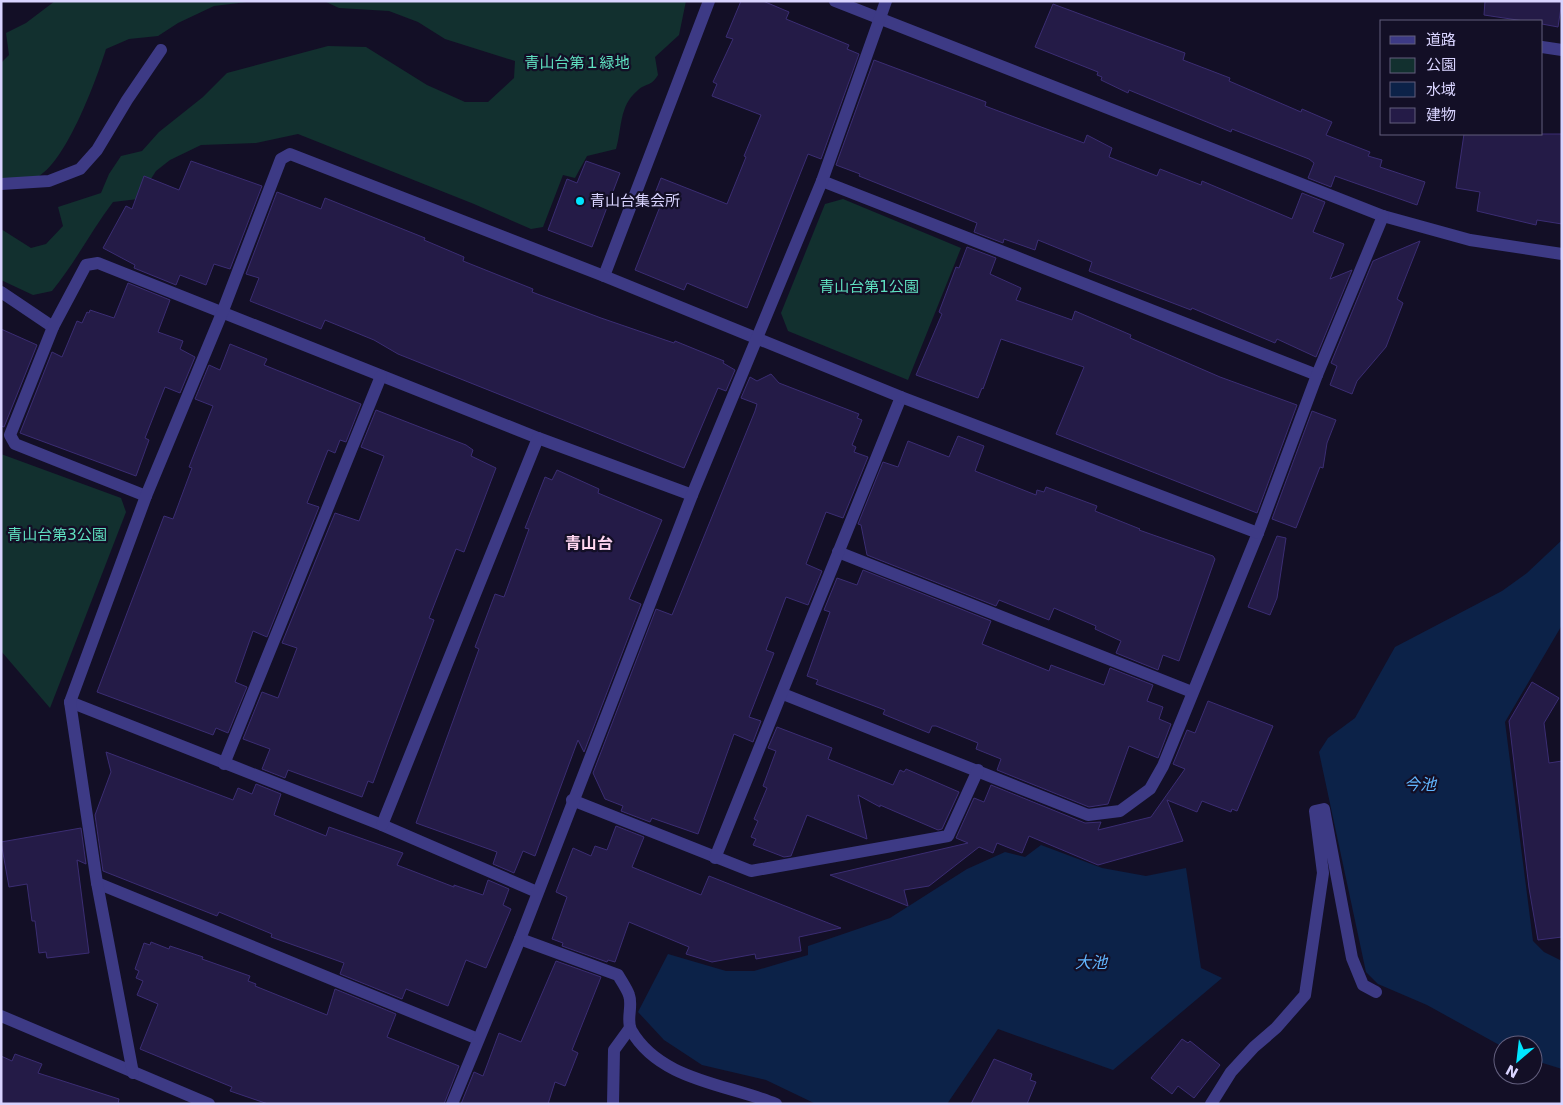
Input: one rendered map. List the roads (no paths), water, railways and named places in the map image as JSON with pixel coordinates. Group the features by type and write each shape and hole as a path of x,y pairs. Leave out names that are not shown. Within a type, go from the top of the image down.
{"street":[{"path":"604,276 710,1"},
{"path":"834,1 1383,216 1470,240 1562,254"},
{"path":"452,1104 520,939 572,800 692,495 822,181 886,1"},
{"path":"1543,47 1562,50"},
{"path":"1,184 49,181 80,169 97,150 127,100 161,50"},
{"path":"133,1073 97,883 70,702 146,496 222,313 281,159 290,154 604,276 901,397 1258,533"},
{"path":"822,181 1317,375"},
{"path":"782,694 1088,815 1120,811 1150,789 1163,766 1258,533 1317,375 1383,216"},
{"path":"146,496 15,444 10,435 53,327 86,265 98,263 538,438 692,495"},
{"path":"1,292 53,327"},
{"path":"224,764 381,376"},
{"path":"715,858 901,397"},
{"path":"382,825 538,438"},
{"path":"838,552 1192,692"},
{"path":"70,702 382,825 537,892"},
{"path":"572,800 752,871 948,836 978,770"},
{"path":"1211,1104 1231,1072 1254,1047 1276,1028 1305,995 1323,873 1315,811 1324,809 1352,958 1363,985 1376,992"},
{"path":"97,883 478,1039"},
{"path":"520,939 618,975 630,996 630,1028 642,1046 683,1073 711,1084 776,1104"},
{"path":"1,1016 209,1104"},
{"path":"613,1104 614,1050 630,1028"}],"water":[{"name":"今池","path":"1562,540 1562,625 1505,722 1533,941 1544,952 1562,961 1562,1069 1543,1063 1543,1035 1493,1035 1493,1041 1427,1005 1378,984 1366,972 1319,752 1328,738 1355,718 1395,647 1502,591 1527,573"},
{"name":"大池","path":"1041,845 1102,868 1146,876 1186,868 1201,968 1222,978 1113,1070 998,1029 947,1104 816,1104 766,1080 702,1065 664,1040 638,1012 668,954 726,971 754,971 808,955 808,946 890,918 967,869 1005,852 1025,857"}],"place":[{"name":"青山台集会所","path":"580,201"}],"district":[{"name":"青山台","path":"589,543"}],"park label":[{"name":"青山台第１緑地","path":"577,63"},
{"name":"青山台第1公園","path":"869,287"},
{"name":"青山台第3公園","path":"57,535"}]}
